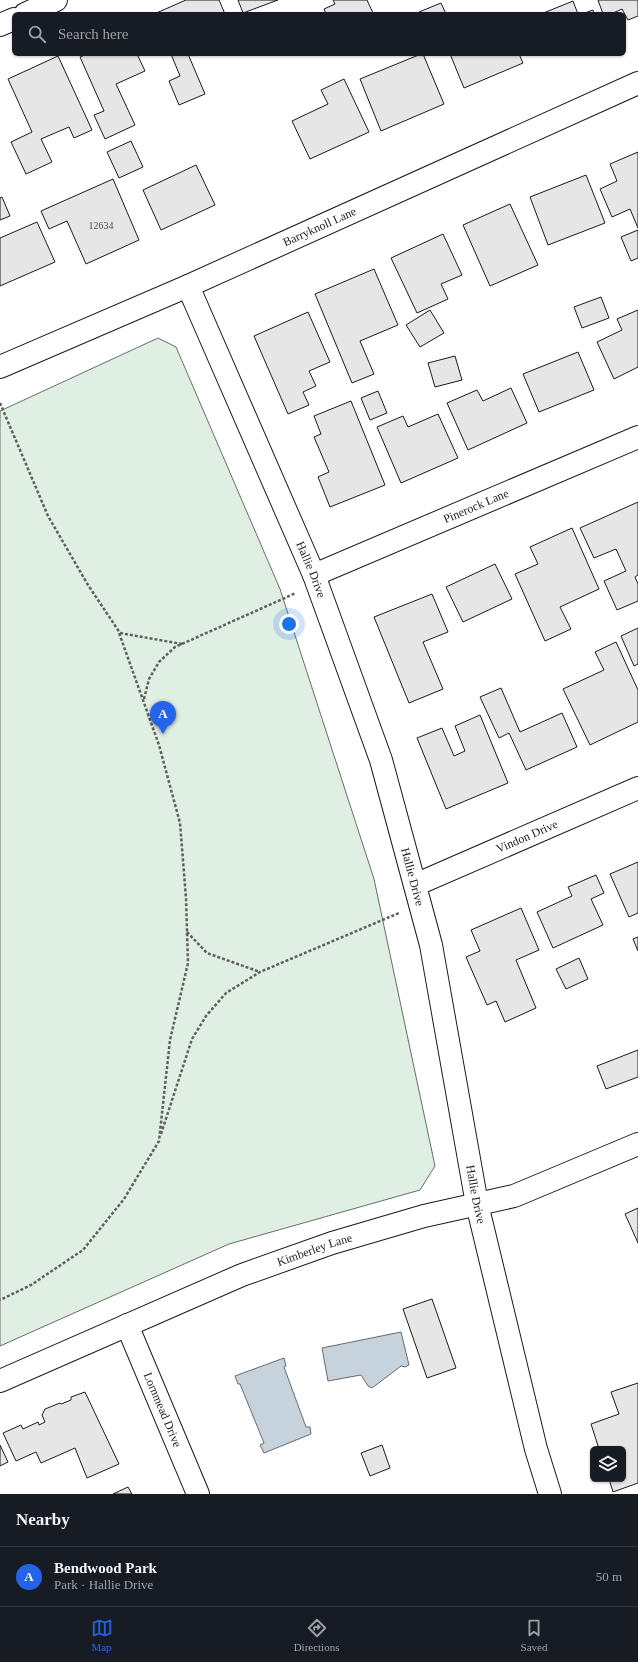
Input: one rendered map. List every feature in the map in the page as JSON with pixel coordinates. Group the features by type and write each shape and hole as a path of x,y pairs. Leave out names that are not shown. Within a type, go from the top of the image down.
{"street":[{"path":"29,12 56,0"},
{"path":"0,25 12,20"},
{"name":"Barryknoll Lane","path":"0,367 188,286 638,83"},
{"name":"Hallie Drive","path":"188,286 315,580 381,760 431,945 477,1204 536,1449 550,1494"},
{"name":"Pinerock Lane","path":"315,580 638,437"},
{"name":"Vindon Drive","path":"418,895 638,788"},
{"name":"Kimberley Lane","path":"0,1381 242,1275 332,1243 424,1216 514,1196 638,1144"},
{"name":"Lornmead Drive","path":"127,1325 198,1494"}],"path":[{"path":"0,403 48,516 119,633 159,744 180,823 188,963 170,1040 159,1141"},
{"path":"143,699 149,679 159,662 175,646 315,580"},
{"path":"119,633 182,644"},
{"path":"0,1300 31,1285 83,1250 124,1199 159,1141 192,1039 206,1016 226,993 260,972 418,895"},
{"path":"187,932 207,953 260,972"}],"green space":[{"path":"158,338 176,347 280,589 374,879 435,1166 420,1190 229,1244 0,1346 0,411"}],"shaded area":[{"path":"401,1332 409,1365 405,1367 401,1366 372,1388 368,1386 361,1375 328,1381 322,1348"},
{"path":"284,1358 286,1366 284,1367 306,1427 310,1427 311,1434 264,1453 260,1445 264,1443 240,1384 238,1384 235,1376"}],"building":[{"path":"186,0 219,0 224,12 159,12"},
{"path":"238,0 278,0 246,12 243,12"},
{"path":"333,0 367,0 373,12 325,12 324,9 335,4"},
{"path":"598,0 638,0 638,16 628,20 626,12 624,12 622,9 615,12 602,12"},
{"path":"573,1 577,12 546,12"},
{"path":"441,3 445,12 419,12"},
{"path":"58,56 92,130 74,138 69,127 41,139 52,162 26,174 11,142 32,132 8,79"},
{"path":"138,56 145,71 116,84 135,125 105,139 94,115 104,111 80,57"},
{"path":"172,56 189,56 205,94 179,105 169,81 180,76"},
{"path":"416,56 424,56 444,104 381,131 360,79"},
{"path":"451,56 520,56 523,63 464,88"},
{"path":"344,79 369,132 310,159 292,121 328,104 321,90"},
{"path":"131,141 143,167 119,178 107,152"},
{"path":"638,152 638,228 630,209 612,217 600,189 617,181 610,164"},
{"path":"196,165 215,205 161,230 143,190"},
{"path":"586,175 605,223 548,245 530,197"},
{"path":"113,179 139,240 86,264 67,221 49,229 41,211"},
{"path":"2,197 10,216 0,220 0,198"},
{"path":"510,204 538,265 490,286 463,225"},
{"path":"37,222 55,262 0,286 0,238"},
{"path":"638,230 638,258 631,261 621,237"},
{"path":"443,234 462,275 441,284 448,299 417,313 391,258"},
{"path":"374,269 398,325 360,341 374,374 352,383 315,294"},
{"path":"601,297 609,318 582,328 574,307"},
{"path":"430,310 444,333 420,347 406,325"},
{"path":"638,310 638,367 614,379 597,342 622,330 617,319"},
{"path":"308,312 330,362 309,371 316,386 303,392 309,405 288,414 254,336"},
{"path":"578,352 594,390 539,412 523,374"},
{"path":"455,356 462,380 435,387 428,363"},
{"path":"511,388 527,423 468,450 447,403 477,390 483,401"},
{"path":"378,391 387,413 370,420 361,398"},
{"path":"351,401 385,485 330,507 318,477 329,472 314,437 321,434 314,416"},
{"path":"438,414 458,458 401,483 377,427 403,416 408,427"},
{"path":"638,502 638,575 635,577 638,584 638,601 617,610 604,581 626,571 616,549 594,558 580,528"},
{"path":"572,528 599,589 560,607 571,629 545,641 515,574 538,564 530,547"},
{"path":"495,564 512,599 463,622 446,587"},
{"path":"432,594 448,632 423,642 443,689 409,703 374,617"},
{"path":"638,628 638,664 634,666 621,636"},
{"path":"616,642 638,690 638,722 590,745 563,689 604,670 595,652"},
{"path":"501,688 520,732 562,713 577,747 526,770 509,733 499,738 480,697"},
{"path":"480,715 508,783 446,809 417,738 442,728 454,756 465,751 455,726"},
{"path":"638,862 638,913 629,917 610,874"},
{"path":"596,875 604,893 591,899 603,925 553,948 537,912 572,896 568,887"},
{"path":"521,908 539,950 516,960 536,1008 505,1022 496,1001 487,1005 466,957 480,951 471,930"},
{"path":"638,937 638,951 633,939"},
{"path":"579,958 588,979 566,989 556,969"},
{"path":"638,1050 638,1077 606,1089 597,1066"},
{"path":"638,1208 638,1243 625,1214"},
{"path":"432,1299 456,1368 427,1378 403,1309"},
{"path":"638,1383 638,1483 613,1492 610,1482 626,1482 626,1446 598,1446 591,1424 619,1414 611,1392"},
{"path":"85,1392 119,1464 87,1478 75,1448 41,1463 36,1452 16,1461 3,1433 21,1425 23,1429 38,1422 39,1425 45,1422 42,1415 45,1409 71,1400 71,1397"},
{"path":"0,1445 8,1462 0,1466"},
{"path":"382,1445 390,1468 370,1476 361,1453"},
{"path":"128,1487 132,1494 113,1494"}],"place":[{"name":"Bendwood Park","path":"163,734"}]}
